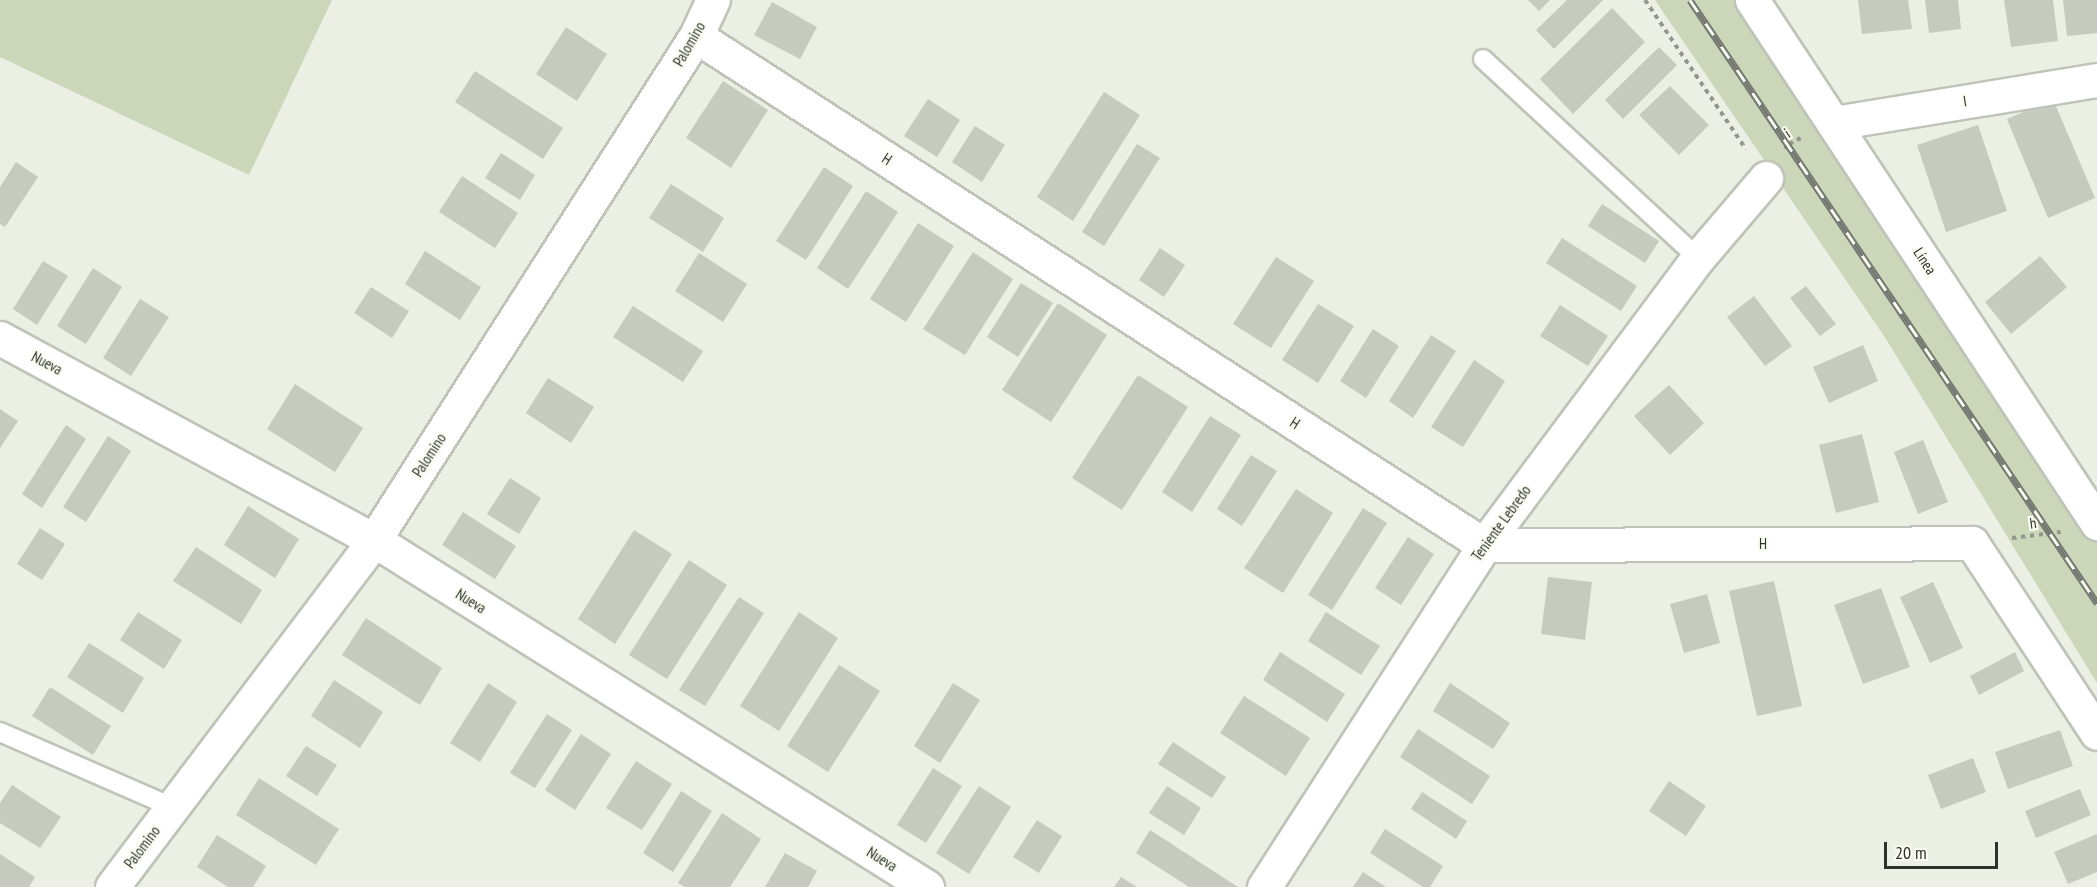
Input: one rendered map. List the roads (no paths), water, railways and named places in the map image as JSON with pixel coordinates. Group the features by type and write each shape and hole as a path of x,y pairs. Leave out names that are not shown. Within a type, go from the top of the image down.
{"street":[{"name":"Palomino","path":"112,887 374,540 696,36 713,0"},
{"name":"Línea","path":"1752,0 1834,123 2082,527"},
{"name":"H","path":"696,36 1484,545 1972,543 2097,733"},
{"name":"I","path":"1834,123 2097,80"},
{"name":"Teniente Lebredo","path":"1264,887 1484,545 1698,258 1766,178"},
{"name":"Nueva","path":"0,338 374,540 927,887"}],"lane":[{"path":"1483,59 1698,258"},
{"path":"0,732 172,807"}],"railway":[{"path":"1690,0 2097,603"}]}
